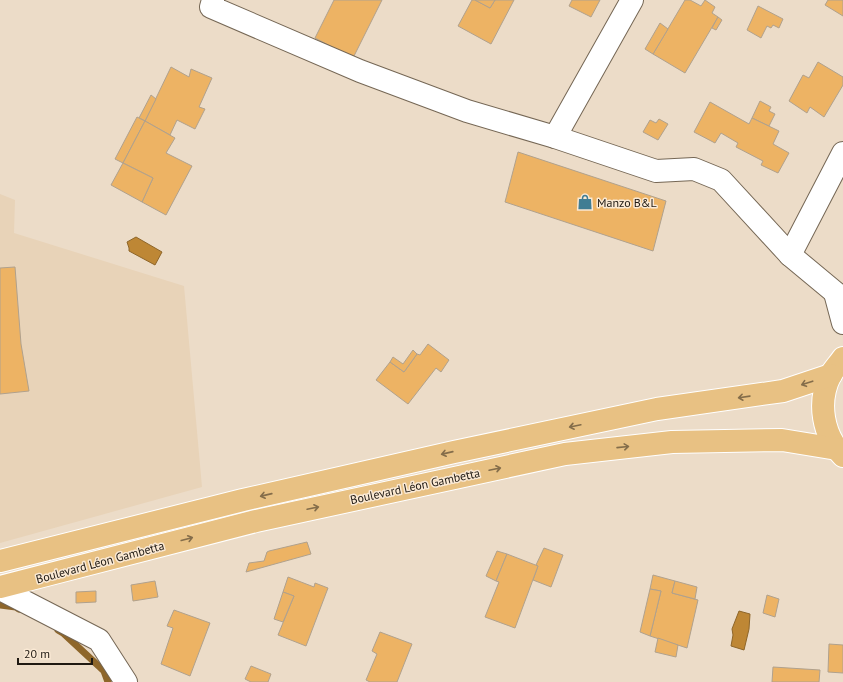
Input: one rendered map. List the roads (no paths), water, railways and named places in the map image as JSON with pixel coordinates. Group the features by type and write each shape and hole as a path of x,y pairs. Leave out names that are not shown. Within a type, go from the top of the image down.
{"main road":[{"path":"837,367 824,394 823,413 827,432 840,453"},
{"name":"Boulevard Léon Gambetta","path":"0,561 244,500 454,452 657,409 783,391 837,367"},
{"name":"Boulevard Léon Gambetta","path":"0,588 256,521 565,454 672,442 782,440 840,453"}],"street":[{"path":"213,0 211,7 360,71 467,111 555,136 656,171 694,169 721,180 790,255 839,296 843,323"},
{"path":"555,136 632,0"},
{"path":"790,255 843,153"},
{"path":"0,588 99,640 126,682"}],"waterway":[{"path":"0,605 16,607 19,609"},
{"path":"58,630 104,671 108,682"}],"place":[{"name":"Manzo B&L","path":"585,202"}]}
